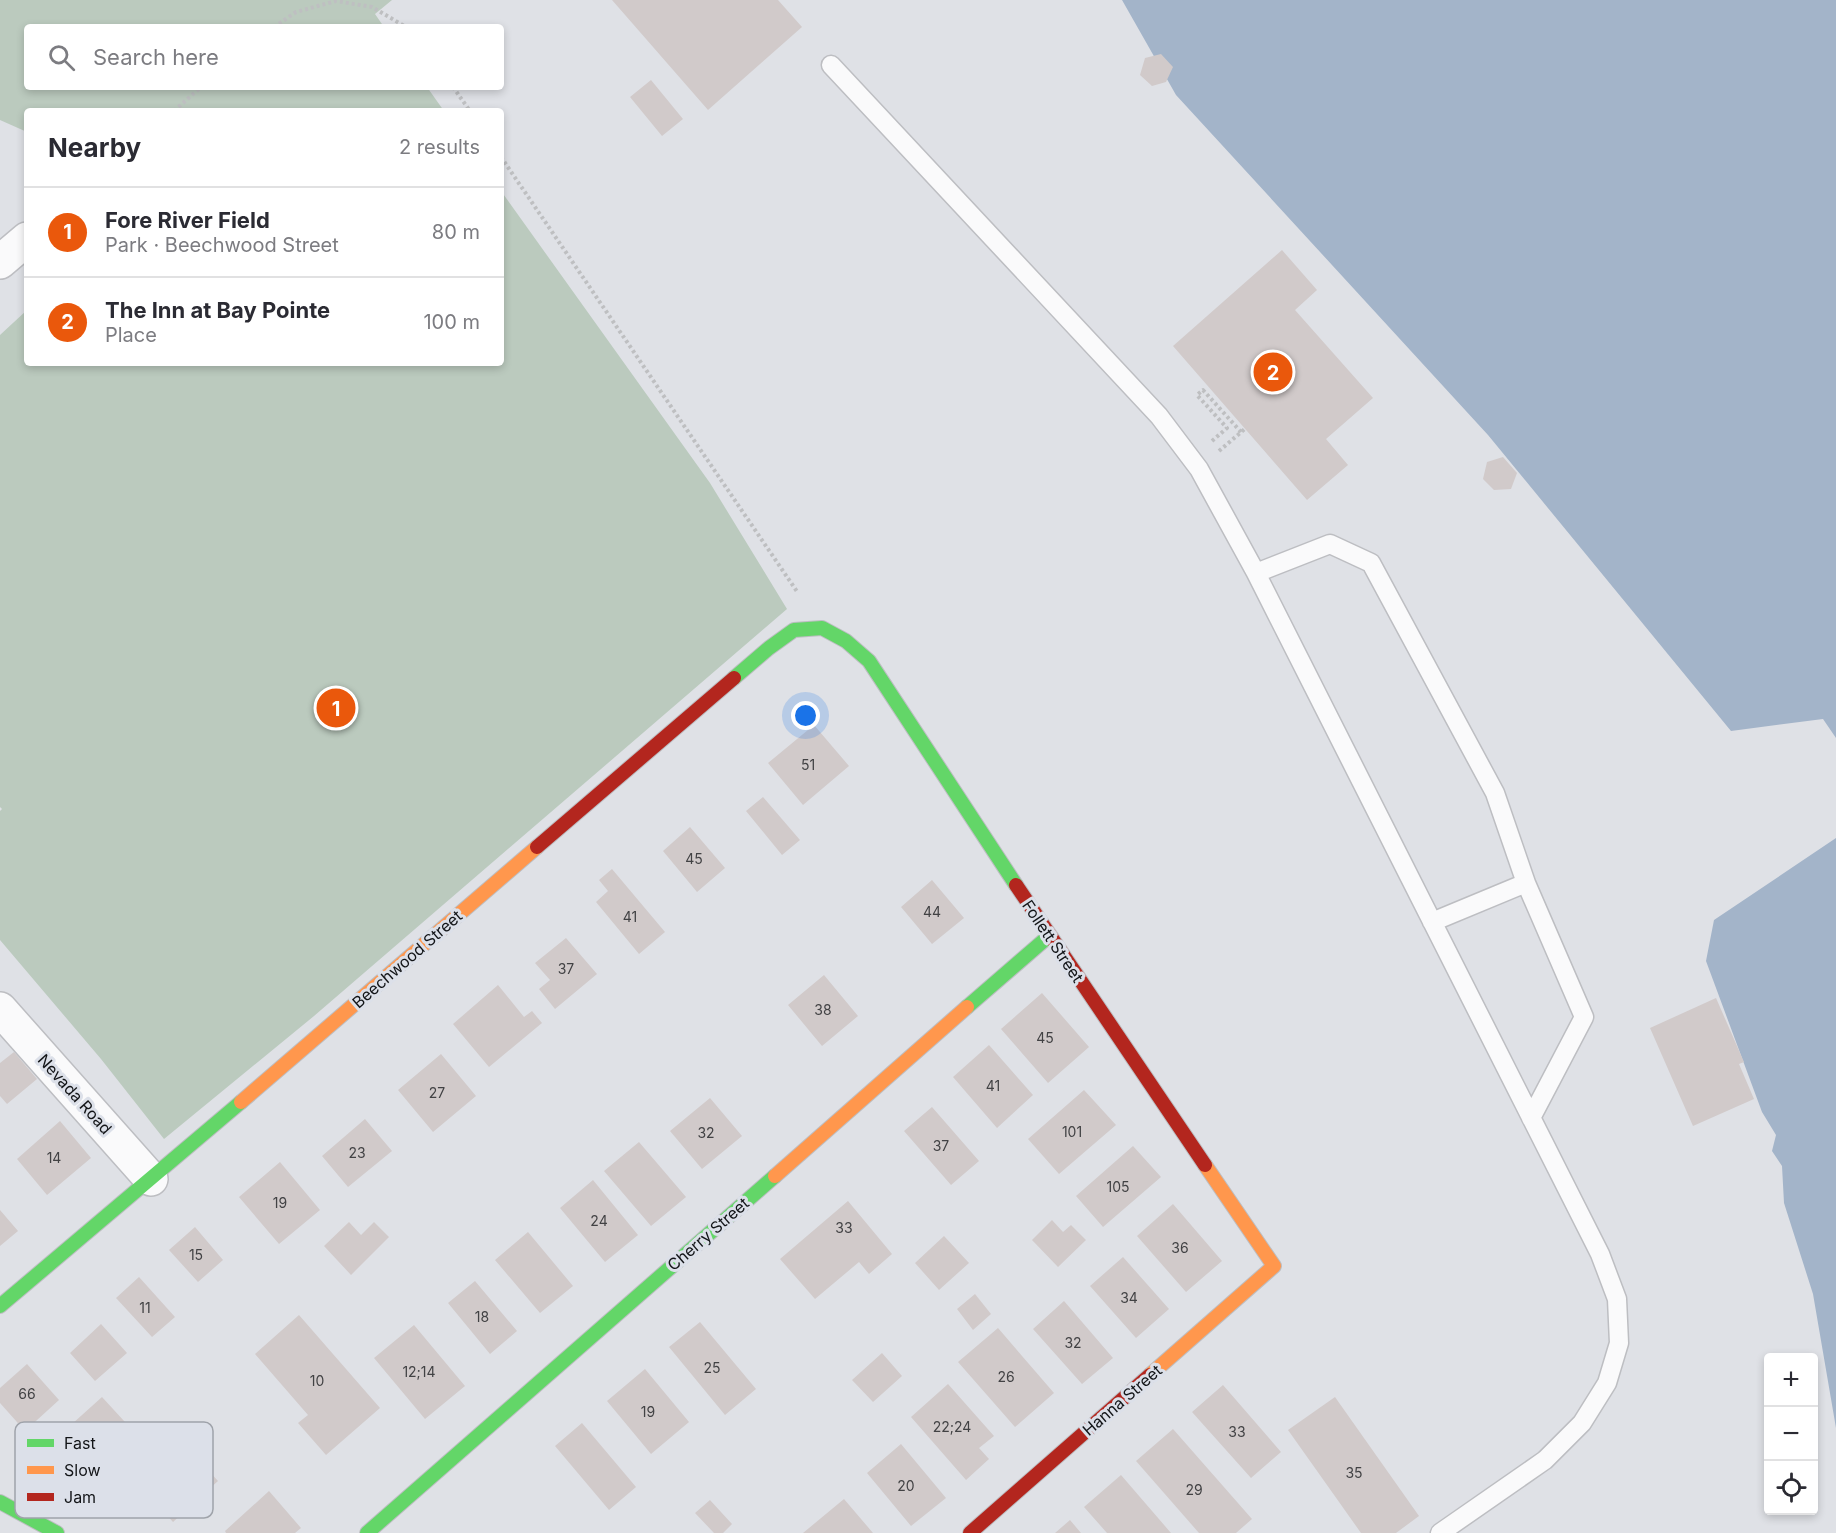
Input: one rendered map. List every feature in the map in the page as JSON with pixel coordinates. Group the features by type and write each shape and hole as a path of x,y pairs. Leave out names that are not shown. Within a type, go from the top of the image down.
{"street":[{"path":"0,262 24,242"},
{"name":"Follett Street","path":"822,628 846,641 869,661 1049,936 1274,1266"},
{"name":"Beechwood Street","path":"0,1306 769,648 794,630 822,628"},
{"name":"Cherry Street","path":"367,1533 1049,936"},
{"name":"Nevada Road","path":"0,1009 151,1179"},
{"name":"Hanna Street","path":"970,1533 1274,1266"},
{"path":"0,1502 15,1511"},
{"path":"28,1518 52,1532"}],"lane":[{"path":"831,65 1159,416 1199,469 1256,573 1600,1254 1617,1299 1619,1343 1607,1383 1582,1423 1545,1460 1440,1533"},
{"path":"1256,573 1330,544 1371,563 1496,793 1526,883 1584,1017 1531,1119"},
{"path":"1432,922 1526,883"}],"path":[{"path":"278,24 296,12 336,1 372,7 401,24"},
{"path":"177,108 198,90"},
{"path":"455,90 468,108"},
{"path":"504,161 822,628"},
{"path":"1241,432 1203,390 1197,395 1227,428 1209,444 1218,452 1246,428"}],"green space":[{"path":"0,0 392,0 375,14 382,24 24,24 24,90 429,90 442,108 24,108 24,131 0,120"},
{"path":"504,195 710,483 787,609 314,1016 164,1139 101,1059 0,940 0,811 2,809 0,807 0,335 24,313 24,366 504,366"}],"water":[{"path":"1122,0 1836,0 1836,738 1823,719 1731,731 1488,435 1176,95"},
{"path":"1836,838 1836,1428 1813,1294 1784,1203 1782,1166 1772,1151 1776,1135 1762,1112 1706,961 1714,920"}],"building":[{"path":"612,0 778,0 802,27 708,110"},
{"path":"1161,54 1173,67 1166,82 1152,86 1140,75 1145,58"},
{"path":"651,80 683,119 662,136 630,97"},
{"path":"1282,250 1317,290 1295,310 1373,398 1326,439 1348,465 1307,500 1173,346"},
{"path":"1503,457 1517,473 1511,489 1494,490 1483,479 1487,462"},
{"path":"814,725 849,766 803,805 768,763"},
{"path":"763,797 800,840 782,855 746,811"},
{"path":"690,827 725,868 697,892 663,851"},
{"path":"612,869 665,932 639,954 596,902 608,891 599,880"},
{"path":"932,880 964,918 932,944 901,907"},
{"path":"566,938 597,974 555,1009 539,989 550,980 535,963"},
{"path":"824,975 858,1016 822,1046 788,1005"},
{"path":"498,985 524,1017 532,1011 542,1023 489,1067 453,1024"},
{"path":"1042,993 1089,1047 1048,1083 1001,1029"},
{"path":"1716,998 1744,1062 1739,1064 1754,1099 1693,1126 1650,1028"},
{"path":"989,1045 1033,1095 997,1128 953,1077"},
{"path":"14,1052 37,1079 7,1104 0,1096 0,1063"},
{"path":"441,1054 476,1096 433,1132 398,1090"},
{"path":"1084,1090 1116,1125 1059,1174 1028,1139"},
{"path":"710,1098 742,1136 702,1169 670,1131"},
{"path":"932,1107 979,1161 951,1185 904,1131"},
{"path":"365,1119 392,1151 348,1187 322,1156"},
{"path":"60,1121 91,1158 47,1195 17,1159"},
{"path":"639,1142 686,1197 651,1226 604,1171"},
{"path":"1133,1146 1161,1177 1103,1227 1076,1196"},
{"path":"280,1162 320,1210 279,1244 239,1197"},
{"path":"593,1180 638,1235 605,1262 560,1208"},
{"path":"848,1201 892,1254 869,1274 859,1262 815,1299 780,1259"},
{"path":"1173,1204 1222,1261 1186,1292 1137,1236"},
{"path":"0,1210 18,1231 0,1246"},
{"path":"1052,1220 1063,1232 1071,1225 1086,1240 1058,1267 1032,1240"},
{"path":"349,1222 361,1235 374,1222 389,1237 351,1275 324,1246"},
{"path":"195,1227 223,1260 198,1282 169,1250"},
{"path":"528,1232 573,1286 540,1313 495,1260"},
{"path":"944,1236 969,1263 939,1290 915,1263"},
{"path":"1123,1257 1169,1309 1136,1338 1090,1286"},
{"path":"139,1277 175,1317 152,1337 116,1298"},
{"path":"475,1281 517,1331 490,1354 448,1303"},
{"path":"975,1294 991,1314 973,1330 957,1309"},
{"path":"1064,1301 1113,1358 1082,1384 1033,1329"},
{"path":"299,1315 380,1408 326,1455 298,1423 308,1415 255,1354"},
{"path":"700,1322 756,1389 725,1415 669,1347"},
{"path":"101,1324 127,1353 95,1381 70,1353"},
{"path":"414,1325 465,1386 425,1419 374,1358"},
{"path":"998,1328 1054,1393 1015,1427 958,1362"},
{"path":"882,1353 902,1376 873,1402 852,1380"},
{"path":"27,1364 59,1400 35,1422 17,1422 0,1403 0,1388"},
{"path":"645,1369 689,1422 651,1454 607,1401"},
{"path":"948,1384 994,1436 979,1448 989,1459 966,1480 911,1417"},
{"path":"1223,1385 1281,1452 1251,1478 1192,1412"},
{"path":"102,1397 125,1422 74,1422"},
{"path":"1335,1397 1419,1516 1396,1533 1361,1533 1288,1430"},
{"path":"582,1423 636,1487 609,1510 555,1446"},
{"path":"1173,1429 1252,1519 1236,1533 1199,1533 1136,1461"},
{"path":"901,1444 946,1498 911,1526 867,1473"},
{"path":"1121,1475 1171,1533 1107,1533 1084,1507"},
{"path":"213,1476 218,1481 213,1486"},
{"path":"269,1491 301,1528 295,1533 226,1533 225,1531"},
{"path":"844,1499 873,1533 803,1533"},
{"path":"710,1500 732,1524 723,1533 714,1533 695,1513"},
{"path":"1070,1520 1081,1533 1055,1533"}],"traffic: fast":[{"path":"734,678 794,630 822,628 846,641 869,661 1016,885"},
{"path":"967,1007 1049,936"},
{"path":"0,1306 241,1102"},
{"path":"367,1533 775,1176"},
{"path":"0,1502 15,1510"},
{"path":"29,1518 57,1533"}],"traffic: slow":[{"path":"241,1102 537,847"},
{"path":"775,1176 967,1007"},
{"path":"1150,1375 1274,1266 1205,1165"}],"traffic: jam":[{"path":"537,847 734,678"},
{"path":"1016,885 1205,1165"},
{"path":"970,1533 1150,1375"}],"place":[{"name":"The Inn at Bay Pointe","path":"1273,372"},
{"name":"Fore River Field","path":"336,708"}]}
